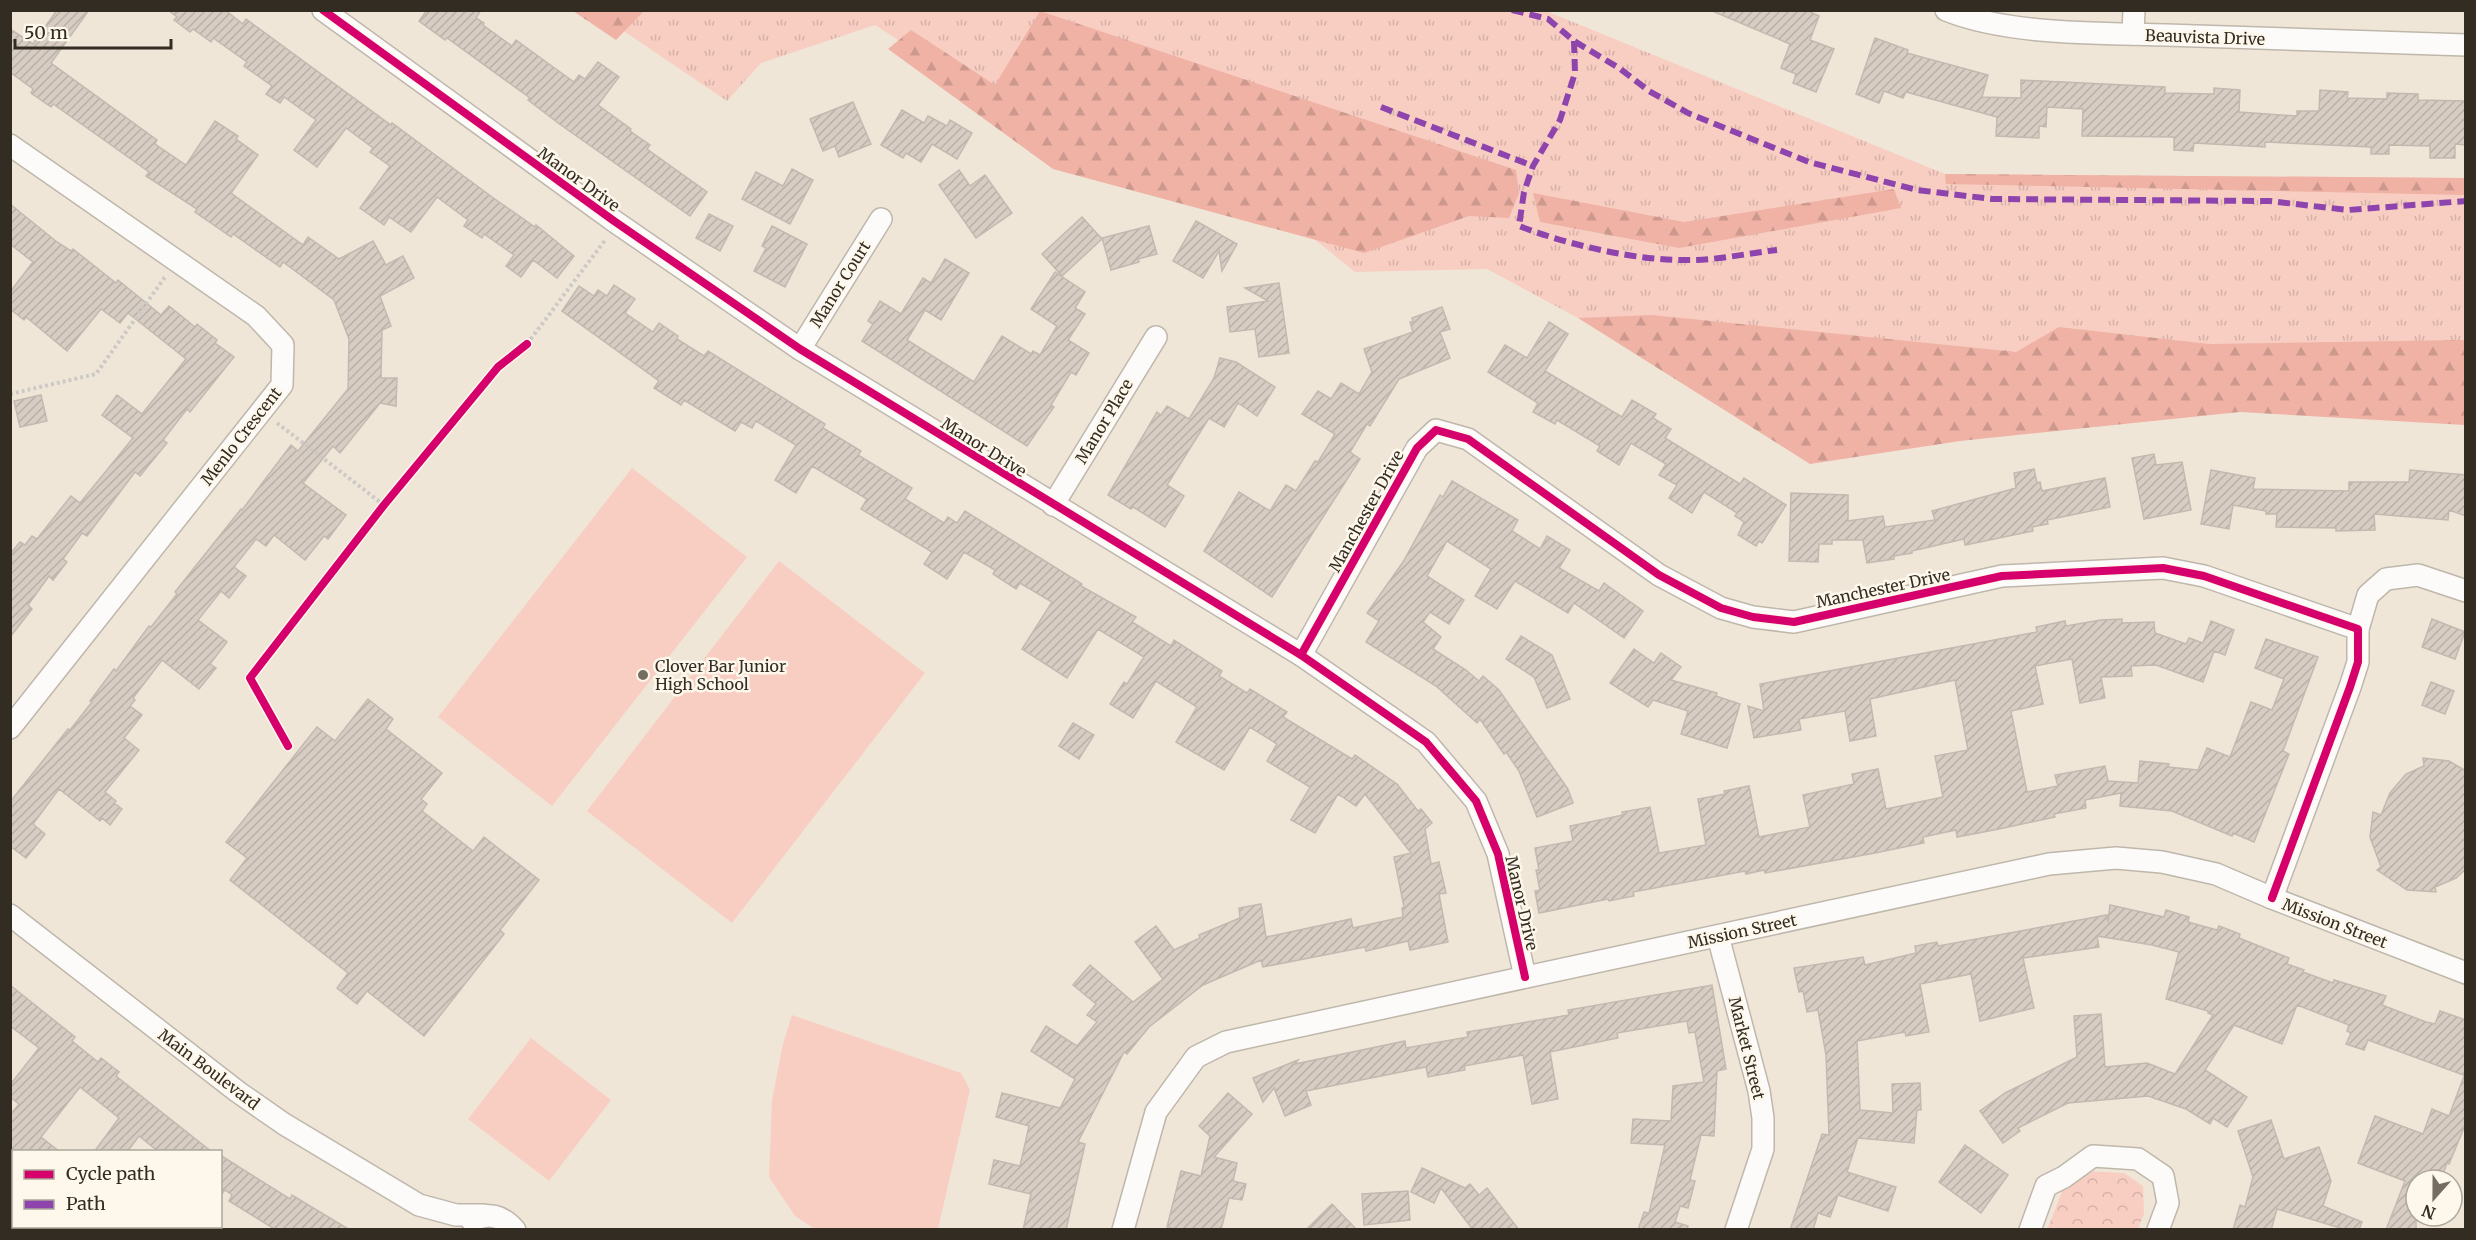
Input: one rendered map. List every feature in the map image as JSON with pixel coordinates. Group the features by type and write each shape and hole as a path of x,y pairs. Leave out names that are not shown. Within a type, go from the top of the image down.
{"street":[{"name":"Manor Drive","path":"323,10 614,221 800,350 1300,655 1426,742 1476,801 1498,854 1525,977"},
{"name":"Beauvista Drive","path":"1946,10 1962,17 2024,28 2133,34 2466,45"},
{"path":"2133,34 2134,10"},
{"name":"Menlo Crescent","path":"10,145 256,316 283,345 282,385 10,728"},
{"name":"Manor Court","path":"800,350 881,219"},
{"name":"Manor Place","path":"1053,505 1156,337"},
{"name":"Manchester Drive","path":"1300,655 1417,448 1436,430 1468,439 1659,574 1721,608 1753,617 1794,622 2002,576 2163,568 2204,576 2358,629"},
{"path":"2272,898 2358,662 2358,629 2368,596 2386,579 2418,575 2466,591"},
{"name":"Mission Street","path":"1123,1230 1156,1112 1196,1057 1226,1042 2049,864 2116,858 2162,862 2216,874 2466,973"},
{"name":"Main Boulevard","path":"10,915 261,1109 419,1205 445,1230"},
{"name":"Market Street","path":"1718,936 1759,1091 1763,1118 1763,1149 1736,1230"},
{"path":"2030,1230 2046,1186 2064,1177 2093,1156 2138,1159 2163,1176 2168,1203 2158,1230"},
{"name":"Main Boulevard","path":"419,1205 456,1215 484,1215 502,1218 515,1230"},
{"path":"463,1230 476,1218 484,1215"}],"path":[{"path":"518,350 527,344 608,236"},
{"path":"10,394 96,374 176,261"},
{"path":"262,411 384,505"},
{"path":"377,514 391,496"}],"green space":[{"path":"573,11 644,11 616,40"},
{"path":"594,11 1546,11 1945,174 2465,178 2465,400 1578,318 1487,269 1355,272 1201,148 1050,140 875,25 761,63 727,101"},
{"path":"1040,11 1516,170 1519,193 1509,218 1469,216 1364,253 1053,169 888,49 911,30 995,85"},
{"path":"1945,174 2465,178 2466,195 1946,184"},
{"path":"1894,189 1901,208 1679,248 1540,222 1533,193 1684,222"},
{"path":"1652,315 2016,352 2059,327 2209,344 2466,340 2465,425 2240,412 1960,441 1810,464 1578,318"},
{"path":"632,468 747,557 552,806 438,717"},
{"path":"779,561 925,673 732,923 587,811"},
{"path":"792,1015 961,1073 970,1090 938,1229 815,1229 795,1216 769,1177 772,1100 783,1044"},
{"path":"531,1038 611,1100 549,1181 468,1119"},
{"path":"2086,1171 2124,1173 2143,1186 2144,1214 2138,1229 2047,1230 2065,1184"}],"building":[{"path":"57,10 89,10 51,63 157,140 155,144 186,165 215,121 238,136 236,139 258,155 231,193 303,245 308,237 339,259 373,241 386,265 403,256 414,278 380,296 391,326 382,330 381,378 397,378 396,406 380,403 340,453 333,446 303,483 346,515 328,539 324,536 305,560 274,535 266,546 256,539 234,567 246,576 229,598 221,591 198,620 227,642 210,664 216,668 199,689 162,660 133,698 135,700 130,706 142,715 124,738 139,750 105,792 122,809 110,825 102,818 100,821 59,789 33,824 45,834 26,858 10,846 10,802 68,729 70,730 114,669 116,671 149,626 151,627 177,594 175,592 291,445 298,451 348,389 349,339 334,300 283,262 280,267 233,234 231,237 195,212 197,209 146,176 149,172 53,104 51,107 31,93 33,89 10,72 10,29 33,44"},
{"path":"168,10 225,10 243,24 246,19 492,197 535,227 536,225 574,256 557,278 533,260 521,277 506,266 514,255 484,234 482,238 464,226 468,220 437,197 411,232 389,217 384,225 360,208 390,166 370,152 373,148 346,128 317,167 294,150 316,120 284,97 280,103 266,94 272,86 244,66 247,62 213,38 211,42 193,29 190,32 174,20 177,17"},
{"path":"427,10 481,10 476,18 484,23 483,25 512,46 516,40 574,82 579,75 585,79 598,62 619,77 598,105 650,145 647,149 707,192 690,216 558,123 528,100 530,98 447,38 445,40 419,21"},
{"path":"1710,10 1806,10 1819,16 1810,40 1834,49 1816,92 1793,83 1796,74 1781,68 1790,44"},
{"path":"1875,38 1908,50 1907,53 1988,75 1982,97 2021,98 2021,80 2165,87 2165,93 2214,94 2214,88 2240,90 2239,112 2297,116 2297,111 2319,111 2320,90 2348,92 2347,98 2387,99 2387,93 2418,94 2418,100 2466,101 2466,145 2455,144 2455,158 2430,158 2430,146 2389,145 2389,154 2371,154 2371,147 2265,142 2265,147 2194,143 2193,151 2174,150 2174,137 2082,136 2083,109 2047,107 2046,127 2039,126 2039,138 1996,136 1997,117 1906,92 1903,98 1884,91 1879,103 1856,94"},
{"path":"853,102 871,144 839,157 835,146 823,151 810,119"},
{"path":"902,110 924,123 928,116 947,126 950,120 972,133 957,159 932,144 921,162 906,153 903,158 881,145"},
{"path":"792,169 813,180 790,224 742,199 756,172 783,186"},
{"path":"959,170 970,186 985,175 1012,213 976,238 939,185"},
{"path":"10,204 57,242 71,251 73,249 116,283 118,280 161,315 169,306 195,327 197,324 217,340 215,343 234,357 190,412 187,409 163,440 167,443 140,476 135,472 87,536 82,533 63,559 67,562 53,580 49,576 28,605 32,609 10,637 10,554 20,542 25,545 32,536 37,539 71,496 80,503 133,438 102,415 117,395 142,414 186,359 128,313 120,323 101,309 67,351 26,317 24,320 10,309 10,292 33,262 10,244"},
{"path":"709,214 733,226 720,251 696,238"},
{"path":"1082,217 1102,239 1062,276 1042,254"},
{"path":"1196,221 1237,244 1222,271 1219,251 1203,278 1173,261"},
{"path":"772,226 807,244 785,287 754,271 766,248 762,246"},
{"path":"1149,226 1157,254 1111,270 1102,238"},
{"path":"945,259 969,273 941,320 925,310 907,340 974,382 1002,336 1031,354 1033,351 1040,355 1057,326 1031,309 1055,272 1085,292 1075,308 1085,314 1068,340 1089,353 1076,375 1071,372 1051,405 1054,407 1027,446 862,341 873,324 868,321 880,301 901,314 923,278 931,283"},
{"path":"1279,283 1289,353 1259,357 1255,329 1230,332 1227,307 1268,301 1245,288"},
{"path":"614,285 635,299 625,313 653,332 659,323 678,336 677,339 704,356 708,351 825,424 823,428 861,451 858,455 912,488 905,499 944,523 948,517 957,523 965,511 1082,584 1081,586 1136,617 1132,622 1171,646 1174,640 1222,671 1219,676 1247,693 1250,689 1287,712 1283,717 1352,759 1355,755 1397,784 1418,811 1421,809 1432,823 1425,829 1431,864 1439,862 1446,893 1439,894 1448,942 1410,950 1408,941 1366,951 1365,947 1263,967 1261,960 1203,985 1149,1027 1127,1054 1124,1052 1078,1142 1085,1144 1066,1230 1023,1230 1031,1194 989,1184 994,1160 1020,1166 1029,1126 996,1117 1002,1093 1060,1108 1075,1079 1031,1051 1046,1026 1077,1046 1097,1022 1087,1015 1096,1004 1073,985 1090,965 1133,1002 1163,979 1135,942 1156,926 1174,950 1200,938 1199,935 1240,918 1239,908 1261,904 1266,937 1351,919 1353,928 1403,917 1402,908 1404,907 1394,857 1411,853 1365,794 1356,806 1338,794 1315,833 1291,820 1310,787 1267,761 1277,744 1250,727 1224,770 1176,742 1197,707 1156,681 1133,718 1110,704 1124,682 1127,684 1144,657 1098,629 1067,678 1022,649 1052,602 1020,583 1016,589 993,574 995,570 964,552 947,579 924,564 932,552 861,509 867,499 812,466 796,493 775,480 796,445 756,421 752,428 741,422 735,431 684,400 681,405 654,388 659,381 562,311 579,286 594,296 598,290 607,296"},
{"path":"1442,307 1450,329 1440,332 1450,358 1399,379 1370,426 1367,424 1350,452 1360,459 1272,597 1204,551 1239,492 1270,511 1286,485 1296,491 1315,461 1318,462 1335,434 1302,414 1318,391 1331,399 1341,383 1359,394 1372,372 1364,349 1413,332 1410,322 1413,322 1412,318"},
{"path":"1549,322 1568,334 1545,371 1622,417 1632,400 1656,414 1653,418 1671,429 1665,438 1740,484 1744,478 1786,505 1762,543 1759,541 1756,546 1738,535 1744,522 1735,516 1737,513 1704,492 1692,513 1669,498 1677,485 1659,475 1666,464 1631,443 1619,465 1597,451 1600,446 1557,420 1555,424 1533,412 1538,403 1488,372 1505,345 1527,358"},
{"path":"1220,358 1236,362 1275,387 1257,416 1238,403 1224,427 1209,418 1167,485 1184,496 1165,527 1108,495 1157,412 1161,415 1167,406 1189,419 1214,378"},
{"path":"41,395 47,421 20,427 14,401"},
{"path":"2154,454 2156,465 2182,462 2191,510 2144,519 2132,458"},
{"path":"2034,469 2037,483 2040,482 2042,491 2105,478 2110,507 2047,520 2048,524 2032,527 2033,531 1965,545 1964,539 1894,556 1894,559 1867,563 1863,540 1832,540 1832,544 1819,544 1818,562 1789,561 1791,493 1848,495 1848,521 1883,516 1885,527 1935,520 1932,511 2016,488 2014,473"},
{"path":"2211,470 2255,478 2253,489 2349,491 2349,482 2409,482 2410,470 2466,475 2466,516 2449,510 2448,520 2374,514 2375,530 2336,531 2336,528 2276,527 2277,514 2266,514 2266,511 2233,505 2229,529 2201,524"},
{"path":"1452,481 1518,520 1512,531 1540,549 1547,536 1570,550 1559,568 1599,591 1604,583 1643,611 1624,638 1574,603 1568,613 1515,581 1497,609 1475,596 1491,569 1447,541 1427,576 1464,600 1449,624 1430,612 1423,622 1441,637 1433,649 1479,681 1483,676 1499,690 1568,789 1573,803 1537,817 1519,771 1506,752 1504,754 1480,719 1477,723 1436,686 1366,642 1379,621 1367,613 1403,562 1440,495 1443,497"},
{"path":"2122,619 2122,623 2154,622 2155,633 2186,644 2189,638 2203,643 2211,621 2234,630 2225,655 2214,651 2203,682 2156,665 2131,666 2132,676 2101,677 2105,698 2080,703 2072,659 2035,666 2043,704 2011,711 2027,792 2058,786 2055,775 2105,766 2108,781 2138,783 2140,761 2198,770 2207,748 2230,757 2251,702 2272,710 2284,679 2255,668 2266,639 2318,657 2283,751 2289,754 2254,842 2233,833 2232,836 2172,811 2120,806 2121,793 2085,800 2086,808 1999,829 1957,837 1956,830 1923,837 1924,843 1875,853 1765,873 1764,870 1746,874 1745,871 1633,892 1634,896 1539,913 1535,891 1540,890 1536,870 1539,870 1535,848 1573,841 1570,826 1650,807 1659,853 1706,845 1698,799 1725,794 1724,791 1749,786 1759,837 1810,827 1803,795 1854,784 1852,774 1878,769 1886,809 1943,797 1935,756 1968,750 1955,680 1870,699 1876,736 1850,741 1845,711 1799,719 1801,730 1754,738 1748,706 1764,711 1760,684 2037,632 2036,627 2065,621 2066,626"},
{"path":"2432,619 2465,632 2455,659 2422,647"},
{"path":"1521,636 1552,655 1570,699 1547,708 1534,677 1506,659"},
{"path":"1634,649 1654,663 1661,653 1681,667 1671,680 1717,693 1716,696 1740,704 1727,748 1681,734 1688,711 1653,700 1648,707 1610,683"},
{"path":"2431,682 2454,691 2445,714 2422,705"},
{"path":"368,699 393,719 386,729 442,773 421,799 427,804 422,811 473,851 484,837 539,880 500,930 504,934 424,1036 367,991 357,1004 337,988 348,973 230,880 247,858 226,842 317,727 335,741"},
{"path":"1073,723 1094,735 1079,759 1059,746"},
{"path":"2423,758 2449,761 2466,771 2466,869 2456,878 2435,887 2436,892 2407,890 2377,870 2381,867 2370,837 2373,812 2381,815 2390,793 2406,774 2424,766"},
{"path":"2110,905 2164,917 2166,910 2189,917 2188,922 2217,930 2219,926 2240,934 2239,938 2289,958 2287,964 2304,970 2303,972 2333,983 2334,980 2386,996 2382,1005 2426,1022 2435,1024 2440,1011 2466,1020 2466,1076 2368,1040 2364,1050 2346,1044 2351,1033 2347,1031 2349,1025 2297,1005 2282,1044 2234,1025 2205,1070 2247,1097 2227,1127 2213,1118 2210,1124 2186,1109 2148,1096 2068,1103 2018,1128 2020,1131 2003,1143 1980,1111 2005,1093 2077,1057 2074,1016 2101,1014 2105,1067 2147,1063 2175,1074 2213,1015 2208,1011 2166,999 2179,952 2097,936 2099,947 2023,958 2034,1008 1980,1021 1971,974 1920,984 1929,1032 1906,1036 1905,1032 1857,1041 1860,1110 1893,1113 1892,1084 1920,1083 1921,1110 1917,1110 1914,1143 1858,1138 1847,1172 1896,1187 1888,1211 1838,1195 1830,1217 1818,1213 1813,1230 1790,1230 1822,1134 1829,1135 1826,1055 1818,1010 1807,1012 1803,991 1799,992 1794,968 1863,957 1865,965 1916,953 1915,946 1937,942 1938,946 2107,915 2108,922"},
{"path":"10,985 75,1037 72,1041 98,1062 101,1058 119,1072 116,1076 209,1150 156,1150 139,1136 128,1150 95,1150 119,1118 80,1087 41,1137 57,1150 12,1150 10,1152 10,1115 19,1104 10,1097 10,1085 39,1048 10,1026"},
{"path":"1712,985 1726,1069 1717,1071 1714,1136 1701,1135 1690,1180 1695,1181 1688,1208 1680,1206 1675,1222 1688,1226 1687,1230 1638,1230 1644,1212 1649,1213 1665,1145 1631,1143 1633,1119 1671,1121 1673,1086 1704,1082 1695,1032 1689,1033 1687,1021 1617,1033 1618,1038 1550,1052 1558,1099 1532,1104 1523,1055 1464,1066 1465,1070 1428,1077 1426,1067 1306,1091 1311,1105 1285,1116 1274,1088 1263,1102 1253,1078 1298,1060 1295,1064 1405,1041 1406,1048 1468,1037 1467,1032 1569,1015 1568,1010"},
{"path":"2464,1076 2466,1077 2466,1123 2445,1168 2404,1168 2404,1181 2358,1163 2375,1116 2423,1134 2432,1109 2449,1116"},
{"path":"1228,1093 1252,1114 1214,1157 1237,1163 1233,1181 1246,1184 1242,1200 1229,1198 1221,1230 1178,1230 1167,1227 1181,1171 1201,1176 1210,1136 1199,1126"},
{"path":"2271,1120 2284,1159 2319,1147 2331,1181 2323,1206 2362,1222 2359,1230 2347,1230 2277,1209 2271,1230 2233,1230 2240,1205 2245,1207 2253,1177 2238,1131"},
{"path":"1965,1145 2008,1175 1981,1213 1939,1182"},
{"path":"222,1156 290,1199 292,1195 350,1230 276,1230 229,1201 232,1195 225,1190 222,1194"},
{"path":"1422,1168 1465,1188 1470,1184 1479,1195 1487,1188 1519,1230 1473,1230 1441,1188 1434,1203 1411,1192"},
{"path":"2404,1184 2404,1228 2416,1228 2416,1230 2386,1230"},
{"path":"1408,1191 1410,1220 1364,1225 1362,1194"},
{"path":"1332,1204 1357,1230 1306,1230"}],"marked path":[{"path":"1512,10 1548,19 1574,41 1619,68 1649,91 1688,113 1809,162 1917,190 1992,199 2269,201 2348,210 2466,201"},
{"path":"1574,41 1575,73 1560,120 1533,166 1524,192 1519,226 1559,239 1625,255 1669,260 1723,258 1777,250"},
{"path":"1381,107 1533,166"}],"cycle path":[{"path":"323,10 614,221 800,349 1301,655 1426,742 1476,801 1498,854 1525,977"},
{"path":"288,746 250,678 384,505 498,367 527,344"},
{"path":"1301,655 1417,448 1436,430 1468,439 1659,575 1721,608 1753,617 1794,622 2002,576 2163,568 2204,576 2358,629 2358,662 2272,898"}],"place":[{"name":"Clover Bar Junior High School","path":"643,675"}]}
